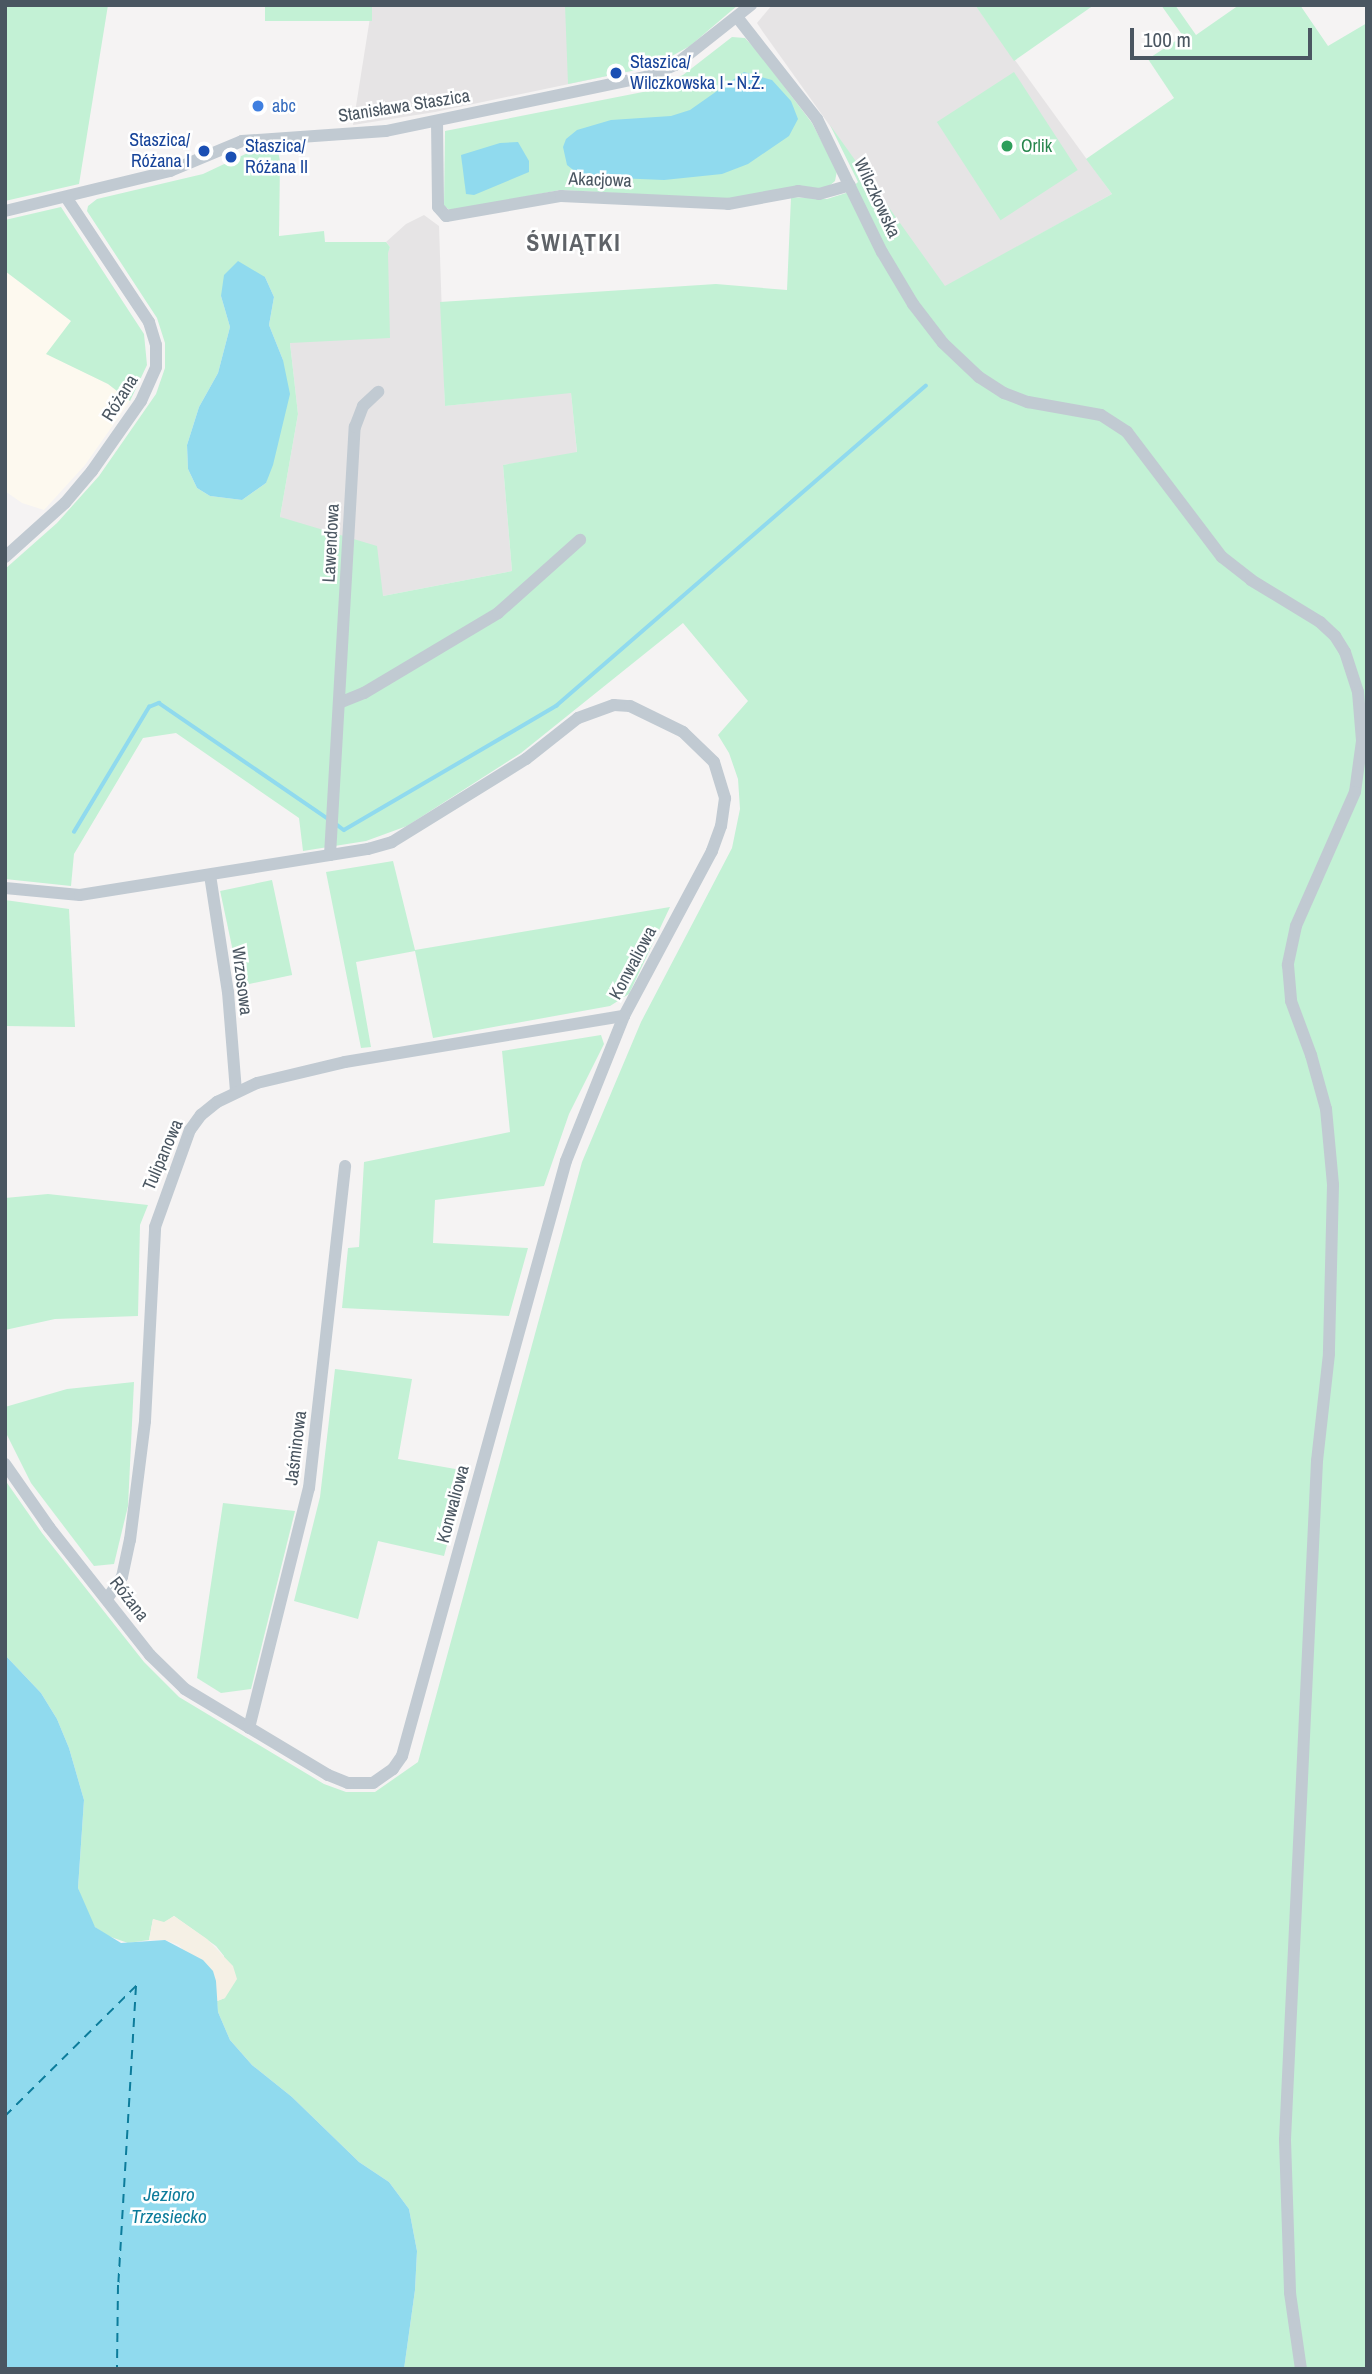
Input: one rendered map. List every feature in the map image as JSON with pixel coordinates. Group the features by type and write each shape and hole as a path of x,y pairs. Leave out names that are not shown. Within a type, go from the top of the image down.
{"street":[{"name":"Stanisława Staszica","path":"5,211 182,168 232,145 255,138 367,134 650,76 675,65 751,5"},
{"name":"Wilczkowska","path":"737,17 817,119 882,252 913,304 943,343 993,387 1028,402 1101,415 1127,432 1222,557 1251,580 1320,622 1335,636 1345,652 1358,692 1362,741 1355,792 1300,915 1288,965 1291,1001 1311,1055 1326,1109 1333,1185 1330,1331 1314,1514 1285,2140 1290,2293 1301,2369"},
{"name":"Akacjowa","path":"437,121 438,207 446,216 561,196 728,204 798,191 819,194 850,185"},
{"name":"Różana","path":"5,557 65,503 87,477 141,401 156,367 156,345 149,322 66,197"},
{"name":"Lawendowa","path":"330,855 355,427 363,406 378,392"},
{"path":"339,703 364,693 498,613 580,540"},
{"name":"Konwaliowa","path":"5,888 80,895 330,855 392,842 411,833 526,759 578,718 614,705 630,706 660,718 684,732 714,762 722,780 725,798 721,826 712,851 624,1017 587,1106 558,1188 402,1756 393,1769 373,1783 348,1783 328,1776 249,1728"},
{"name":"Wrzosowa","path":"210,875 228,992 236,1092"},
{"name":"Tulipanowa","path":"107,1598 122,1577 130,1541 145,1421 155,1227 190,1130 201,1115 236,1092 257,1083 345,1062 624,1017"},
{"name":"Jaśminowa","path":"249,1728 309,1489 345,1166"},
{"name":"Różana","path":"5,1464 49,1527 150,1656 185,1689 249,1728"}],"shaded area":[{"path":"372,5 738,5 670,57 636,70 435,112 353,125"},
{"path":"772,5 975,5 1112,194 945,287 757,23"},
{"path":"424,215 439,226 445,406 571,392 577,453 503,465 512,571 383,596 280,517 298,414 290,343 388,252 390,247 386,242 406,224"},
{"path":"5,271 71,321 47,354 108,384 130,401 85,465 44,510 22,503 5,491"}],"green space":[{"path":"5,5 108,5 79,184 5,201"},
{"path":"265,5 372,5 372,21 265,21"},
{"path":"565,5 738,5 690,46 670,57 636,70 568,84"},
{"path":"975,5 1094,5 1014,61"},
{"path":"1161,5 1175,5 1196,35 1239,5 1300,5 1328,46 1367,23 1367,2369 404,2369 415,2290 417,2251 409,2209 389,2182 359,2162 292,2097 252,2065 230,2040 218,2012 217,2001 225,1998 224,1956 216,1946 174,1916 164,1923 153,1919 149,1940 128,1943 108,1936 88,1918 78,1888 84,1800 69,1748 57,1719 41,1693 5,1655 5,1480 42,1533 144,1662 179,1697 324,1784 346,1792 375,1792 418,1762 582,1162 641,1022 732,848 740,809 738,779 729,753 718,735 748,701 683,623 521,753 407,826 366,841 303,851 299,818 176,733 143,738 74,854 71,886 5,879 5,569 57,523 99,476 156,394 165,368 165,343 157,318 87,211 88,206 97,199 203,174 254,150 277,146 280,161 279,236 324,231 325,242 386,242 390,247 390,338 290,343 298,414 280,517 377,546 383,596 512,571 503,465 577,452 571,393 445,406 440,302 716,284 787,290 791,197 827,199 846,193 858,182 830,125 945,286 1112,194 1086,159 1174,98 1148,59 1183,36","holes":["265,277 274,297 269,325 283,360 266,483 242,500 210,496 197,488 188,469 187,445 199,407 218,373 230,327 221,296"]},
{"path":"732,37 745,38 812,123 837,171 835,181 828,187 727,199 560,190 451,211 444,206 445,131 648,91 683,75"},
{"name":"Orlik","path":"1014,72 1078,170 1001,220 937,122"},
{"path":"61,207 144,334 147,365 130,401 108,384 46,354 71,321 5,271 5,220"},
{"path":"393,861 415,950 670,907 629,994 610,1006 433,1038 415,951 356,962 371,1047 361,1048 326,872"},
{"path":"272,880 292,975 240,986 220,891"},
{"path":"5,900 69,909 75,1027 5,1026"},
{"path":"601,1035 604,1044 569,1114 544,1186 435,1200 433,1243 528,1248 509,1316 342,1308 348,1248 359,1247 364,1162 510,1132 502,1051"},
{"path":"48,1194 148,1205 140,1225 138,1316 55,1319 5,1330 5,1198"},
{"path":"335,1369 412,1379 398,1459 467,1471 444,1556 378,1541 358,1619 294,1601 320,1497"},
{"path":"134,1382 128,1506 114,1564 94,1566 31,1483 5,1431 5,1407 67,1389"},
{"path":"223,1503 295,1511 251,1689 221,1693 197,1678"}],"sand":[{"path":"174,1916 207,1939 233,1966 237,1979 225,1998 217,2001 216,1994 179,1945 165,1940 149,1940 153,1919 164,1922"}],"water":[{"path":"744,72 772,80 791,101 798,119 789,136 748,164 722,174 664,180 592,177 577,173 567,165 563,147 566,139 577,130 611,120 671,116 690,110"},
{"path":"518,142 529,161 529,172 474,195 466,194 461,155 500,143"},
{"path":"238,261 265,277 274,297 269,325 283,360 290,394 266,483 242,500 210,496 197,488 188,469 187,445 199,407 218,373 230,327 221,296 224,275"},
{"name":"Jezioro Trzesiecko","path":"5,1655 41,1693 57,1719 69,1748 84,1800 78,1888 95,1927 121,1943 165,1940 203,1960 213,1971 218,2012 230,2040 252,2065 292,2097 359,2162 389,2182 409,2209 417,2251 415,2290 404,2369 5,2369"}],"waterway":[{"path":"336,824 344,830 556,706 926,386"},
{"path":"74,832 149,707 159,703 330,820"}],"ferry route":[{"path":"5,2116 136,1986 118,2285 117,2369"}],"place":[{"name":"Staszica/ Wilczkowska I - N.Ż.","path":"616,73"},
{"name":"abc","path":"258,106"},
{"name":"Orlik","path":"1007,146"},
{"name":"Staszica/ Różana I","path":"204,151"},
{"name":"Staszica/ Różana II","path":"231,157"}],"district":[{"name":"ŚWIĄTKI","path":"574,243"}]}
